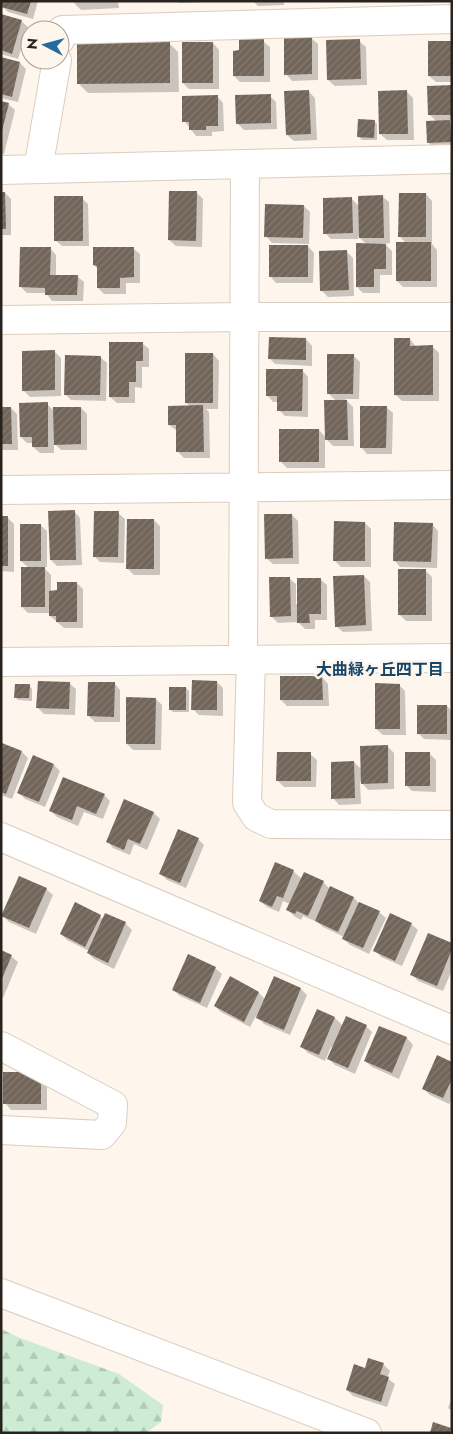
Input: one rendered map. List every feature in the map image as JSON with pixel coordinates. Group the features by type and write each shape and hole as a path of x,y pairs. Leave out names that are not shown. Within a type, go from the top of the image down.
{"street":[{"path":"70,30 452,19"},
{"path":"38,169 55,70"},
{"path":"1,170 452,159"},
{"path":"245,164 244,487 247,803 256,817 272,824 452,825"},
{"path":"1,320 244,317 452,318"},
{"path":"1,490 452,485"},
{"path":"1,662 452,658"},
{"path":"1,837 452,1030"},
{"path":"1,1046 113,1104 112,1124 102,1135 1,1130"},
{"path":"1,1293 367,1433"}],"green space":[{"path":"1,1329 20,1338 119,1374 163,1405 161,1422 146,1433 1,1433"}],"building":[{"path":"2,1 31,1 27,14 1,7"},
{"path":"1,14 22,20 20,20 20,27 12,54 1,50"},
{"path":"284,37 312,37 312,74 284,75"},
{"path":"239,39 264,39 264,76 233,76 233,51 239,50"},
{"path":"360,39 361,79 327,80 326,40"},
{"path":"428,41 452,41 452,76 428,76"},
{"path":"170,42 170,83 77,84 77,43"},
{"path":"182,42 213,42 213,83 182,83"},
{"path":"1,57 20,62 12,97 1,94"},
{"path":"452,85 452,115 428,115 427,86"},
{"path":"309,90 311,134 286,135 284,91"},
{"path":"407,90 408,134 379,134 378,91"},
{"path":"271,94 271,123 236,124 235,95"},
{"path":"218,95 218,126 206,126 206,130 189,130 189,122 182,122 182,96"},
{"path":"1,101 9,103 2,131 1,131"},
{"path":"358,119 375,120 374,138 357,137"},
{"path":"450,120 451,142 427,143 426,121"},
{"path":"169,191 197,191 196,241 168,240"},
{"path":"1,192 5,192 6,229 1,229"},
{"path":"399,193 426,193 426,237 398,237"},
{"path":"383,195 384,238 359,238 358,196"},
{"path":"54,196 83,196 83,241 54,241"},
{"path":"352,197 353,233 323,234 323,198"},
{"path":"265,204 304,205 303,238 264,237"},
{"path":"396,242 431,242 431,281 396,281"},
{"path":"356,243 386,244 386,269 374,269 374,287 356,287"},
{"path":"269,245 308,245 308,277 269,277"},
{"path":"20,247 51,247 50,275 78,275 77,295 45,295 45,288 19,287"},
{"path":"93,247 134,247 134,277 120,278 120,288 97,288 97,266 93,265"},
{"path":"347,250 349,290 320,291 319,251"},
{"path":"269,337 306,338 306,360 268,359"},
{"path":"394,338 410,338 410,346 433,345 433,395 394,395"},
{"path":"109,342 143,342 143,361 136,361 136,382 129,382 129,397 109,397"},
{"path":"55,350 55,390 22,391 22,351"},
{"path":"185,353 213,353 213,403 185,403"},
{"path":"327,354 354,354 353,394 327,394"},
{"path":"65,355 101,356 100,395 64,395"},
{"path":"266,369 303,369 302,411 277,411 277,396 266,396"},
{"path":"324,400 347,400 348,440 325,440"},
{"path":"48,402 48,447 32,447 32,437 20,437 19,403"},
{"path":"203,405 204,452 176,452 176,425 168,425 168,406"},
{"path":"360,406 387,406 386,448 360,448"},
{"path":"1,407 11,407 12,444 1,444"},
{"path":"53,407 81,407 81,444 54,445"},
{"path":"279,429 319,429 319,462 279,462"},
{"path":"75,510 76,560 50,560 48,511"},
{"path":"94,511 119,511 118,557 93,557"},
{"path":"264,514 292,514 293,558 265,559"},
{"path":"1,516 8,516 8,566 1,566"},
{"path":"127,519 154,519 154,569 126,569"},
{"path":"334,521 365,522 365,561 333,561"},
{"path":"394,522 433,523 431,562 393,561"},
{"path":"20,524 41,524 41,561 20,561"},
{"path":"21,567 45,567 45,607 21,607"},
{"path":"398,569 426,569 426,615 398,615"},
{"path":"364,575 366,625 335,627 333,576"},
{"path":"269,577 290,577 291,616 270,617"},
{"path":"297,578 321,578 321,614 309,614 310,623 297,623"},
{"path":"57,582 77,582 77,622 56,622 56,616 49,616 49,591 57,590"},
{"path":"280,676 322,676 323,700 280,700"},
{"path":"192,680 217,681 217,710 191,710"},
{"path":"38,681 70,682 69,709 36,708"},
{"path":"88,682 115,682 114,717 87,716"},
{"path":"375,683 400,684 400,729 375,729"},
{"path":"15,684 30,684 29,698 14,698"},
{"path":"169,687 186,687 186,710 169,710"},
{"path":"126,697 156,698 155,744 126,744"},
{"path":"417,705 447,705 447,734 417,734"},
{"path":"2,743 22,751 6,794 1,792"},
{"path":"388,745 388,783 361,784 360,746"},
{"path":"277,752 311,752 311,781 276,781"},
{"path":"405,752 430,752 430,786 405,786"},
{"path":"33,755 54,764 39,802 17,793"},
{"path":"354,761 355,798 331,799 331,762"},
{"path":"63,777 105,794 96,814 77,806 72,820 49,811"},
{"path":"124,799 154,812 140,844 128,839 124,850 106,842"},
{"path":"178,829 199,838 180,883 159,874"},
{"path":"275,862 294,870 283,898 277,896 272,907 259,901"},
{"path":"304,872 324,881 308,916 297,911 295,914 286,910"},
{"path":"19,876 47,888 29,928 1,916"},
{"path":"330,886 354,897 338,932 315,921"},
{"path":"75,902 101,915 85,947 60,934"},
{"path":"359,902 380,911 363,948 342,939"},
{"path":"105,913 126,922 108,963 87,953"},
{"path":"390,913 412,923 395,961 373,951"},
{"path":"428,933 452,943 452,949 437,986 410,975"},
{"path":"1,950 12,955 1,981"},
{"path":"188,954 216,967 200,1003 172,990"},
{"path":"230,976 259,992 244,1022 214,1006"},
{"path":"274,976 301,988 284,1030 256,1018"},
{"path":"317,1009 335,1017 319,1055 300,1047"},
{"path":"346,1016 367,1025 348,1068 327,1059"},
{"path":"379,1026 407,1037 392,1073 364,1061"},
{"path":"437,1055 452,1062 452,1079 443,1098 422,1089"},
{"path":"3,1072 41,1072 41,1104 3,1104"},
{"path":"368,1358 384,1363 380,1374 389,1377 381,1402 346,1390 354,1364 365,1368"},
{"path":"433,1422 451,1428 450,1433 430,1433"}],"district":[{"name":"大曲緑ヶ丘四丁目","path":"380,669"}]}
